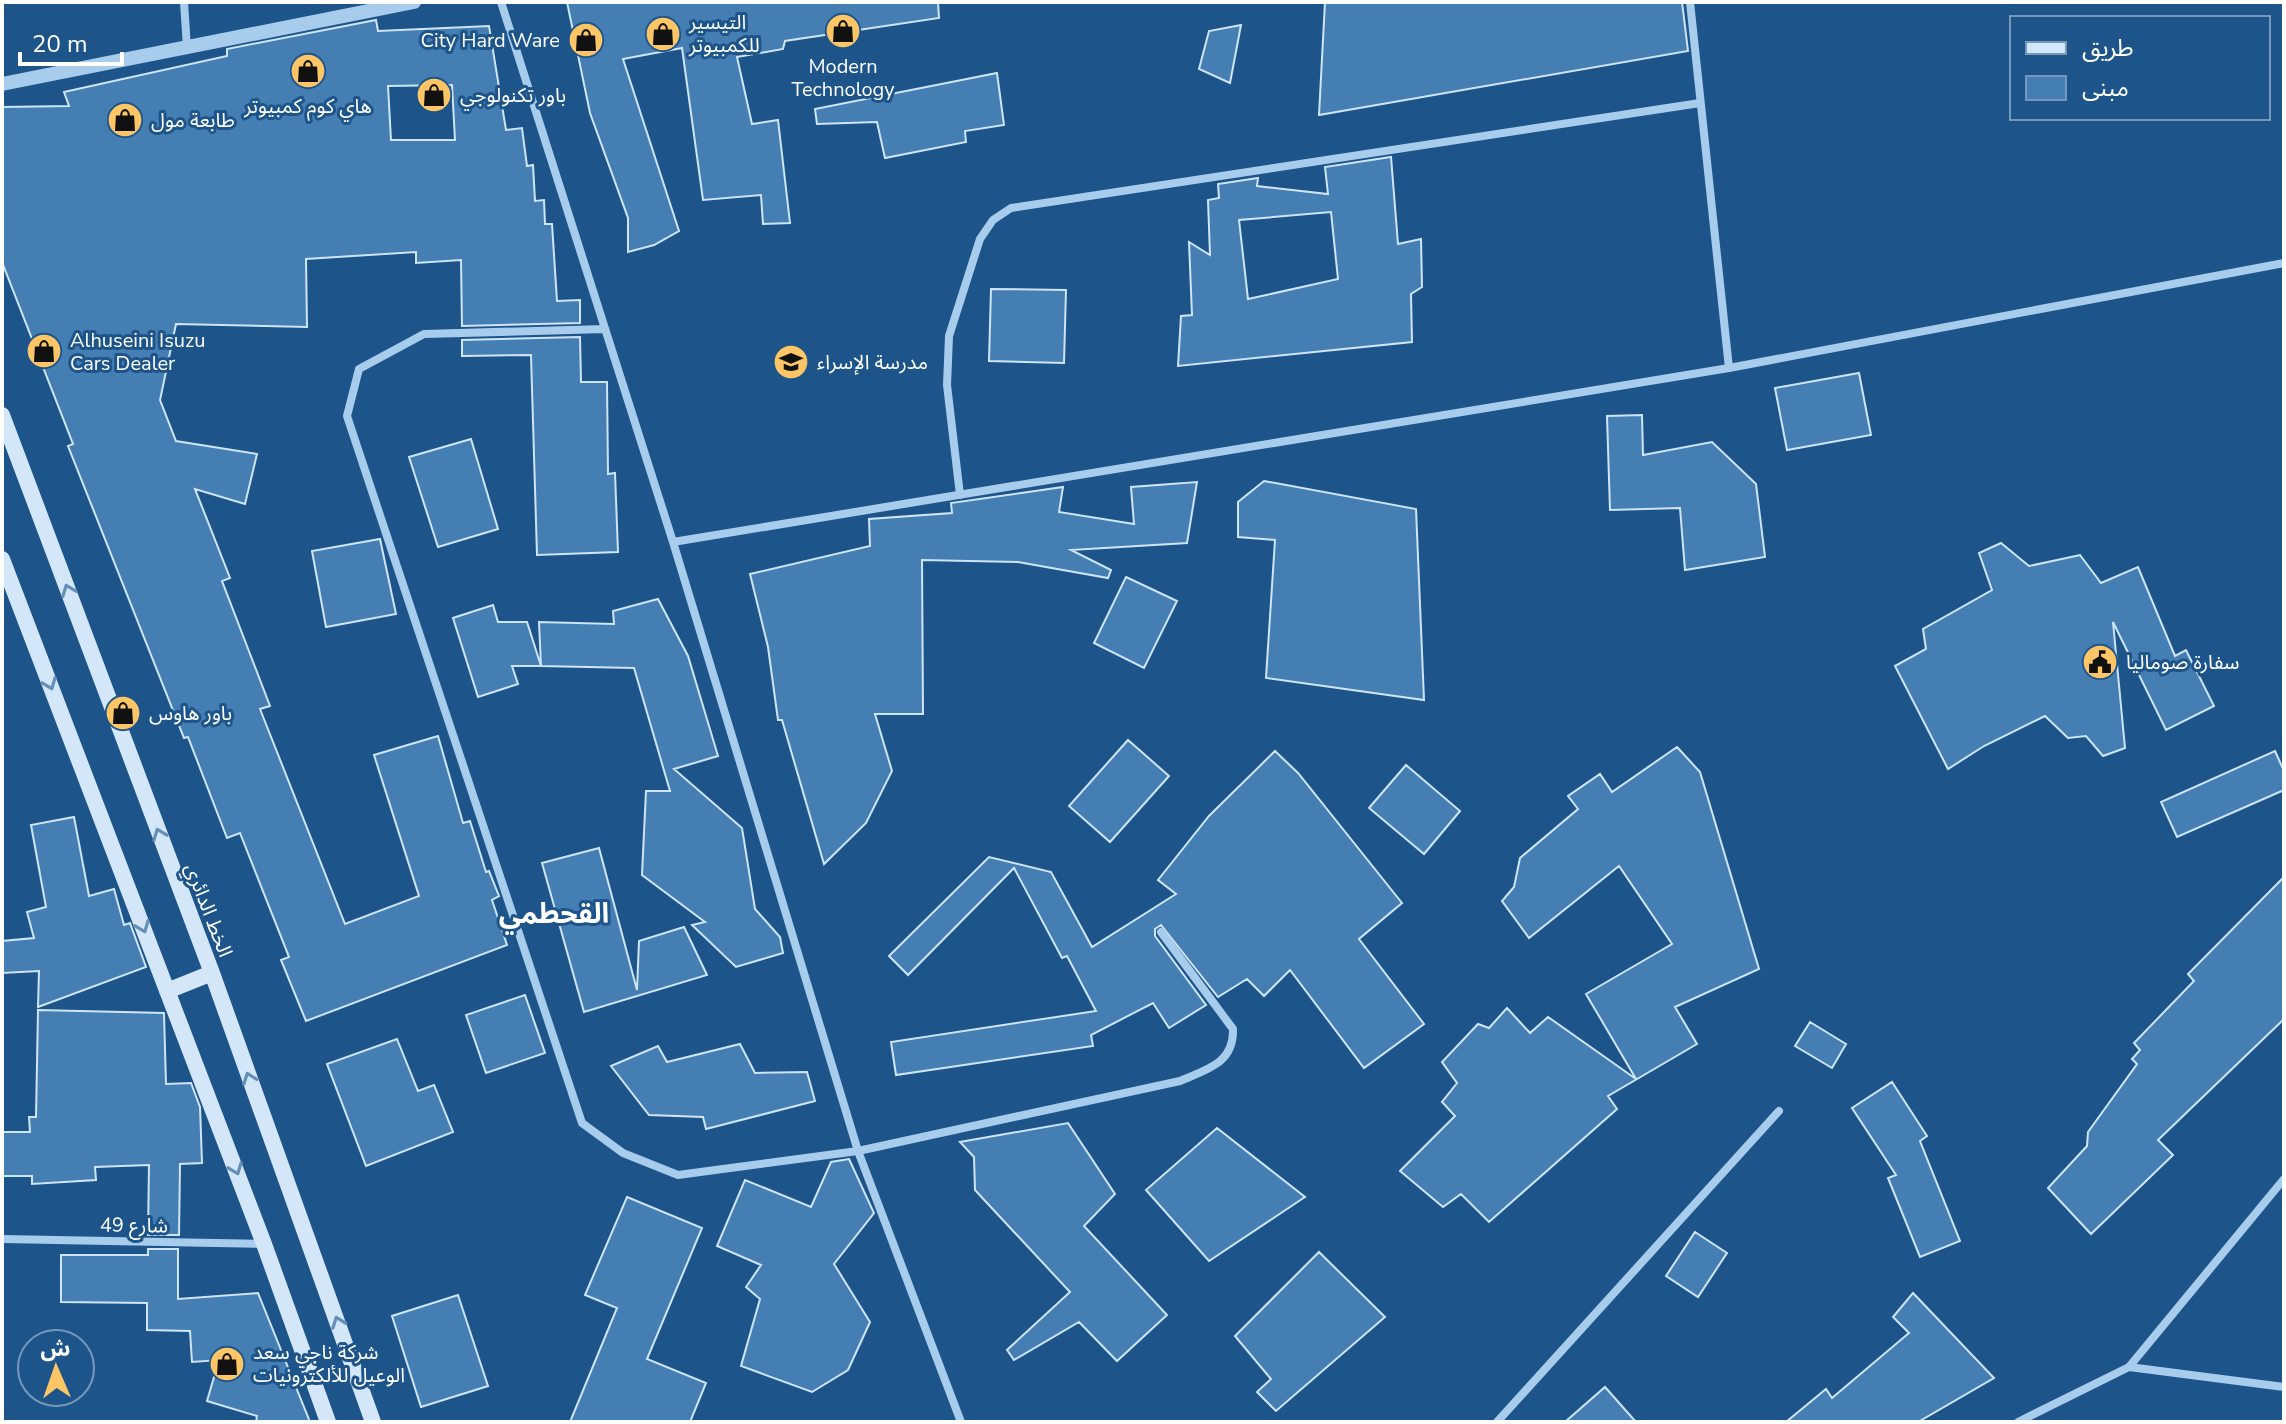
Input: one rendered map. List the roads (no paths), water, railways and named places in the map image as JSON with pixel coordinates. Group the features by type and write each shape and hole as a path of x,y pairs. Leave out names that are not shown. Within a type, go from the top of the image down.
{"main road":[{"name":"الخط الدائري","path":"2,415 212,973 373,1422"},
{"path":"2,559 264,1244 328,1422"},
{"path":"167,991 212,973"}],"street":[{"path":"184,2 187,48"},
{"path":"2,84 414,2"},
{"path":"501,2 673,542 858,1151 961,1422"},
{"path":"1690,2 1729,368"},
{"path":"960,495 947,385 949,336 980,239 993,220 1011,208 1700,103"},
{"path":"673,542 1729,368 2284,263"},
{"path":"605,329 424,334 359,369 347,416 360,463 582,1123 623,1153 678,1175 858,1151 1180,1081 1217,1065 1233,1045 1233,1029 1161,932"},
{"path":"1497,1422 1779,1111"},
{"path":"2018,1422 2129,1367 2284,1179"},
{"name":"شارع 49","path":"2,1239 264,1244"},
{"path":"2129,1367 2284,1387"}],"place":[{"name":"Modern Technology","path":"843,31"},
{"name":"التيسير للكمبيوتر","path":"663,34"},
{"name":"City Hard Ware","path":"586,40"},
{"name":"هاي كوم كمبيوتر","path":"308,71"},
{"name":"باور تكنولوجي","path":"434,95"},
{"name":"طابعة مول","path":"125,120"},
{"name":"Alhuseini Isuzu Cars Dealer","path":"44,351"},
{"name":"مدرسة الإسراء","path":"791,362"},
{"name":"سفارة صوماليا","path":"2100,662"},
{"name":"باور هاوس","path":"123,713"},
{"name":"شركة ناجي سعد الوعيل للألكترونيات","path":"227,1364"}],"district":[{"name":"القحطمي","path":"554,913"}]}
